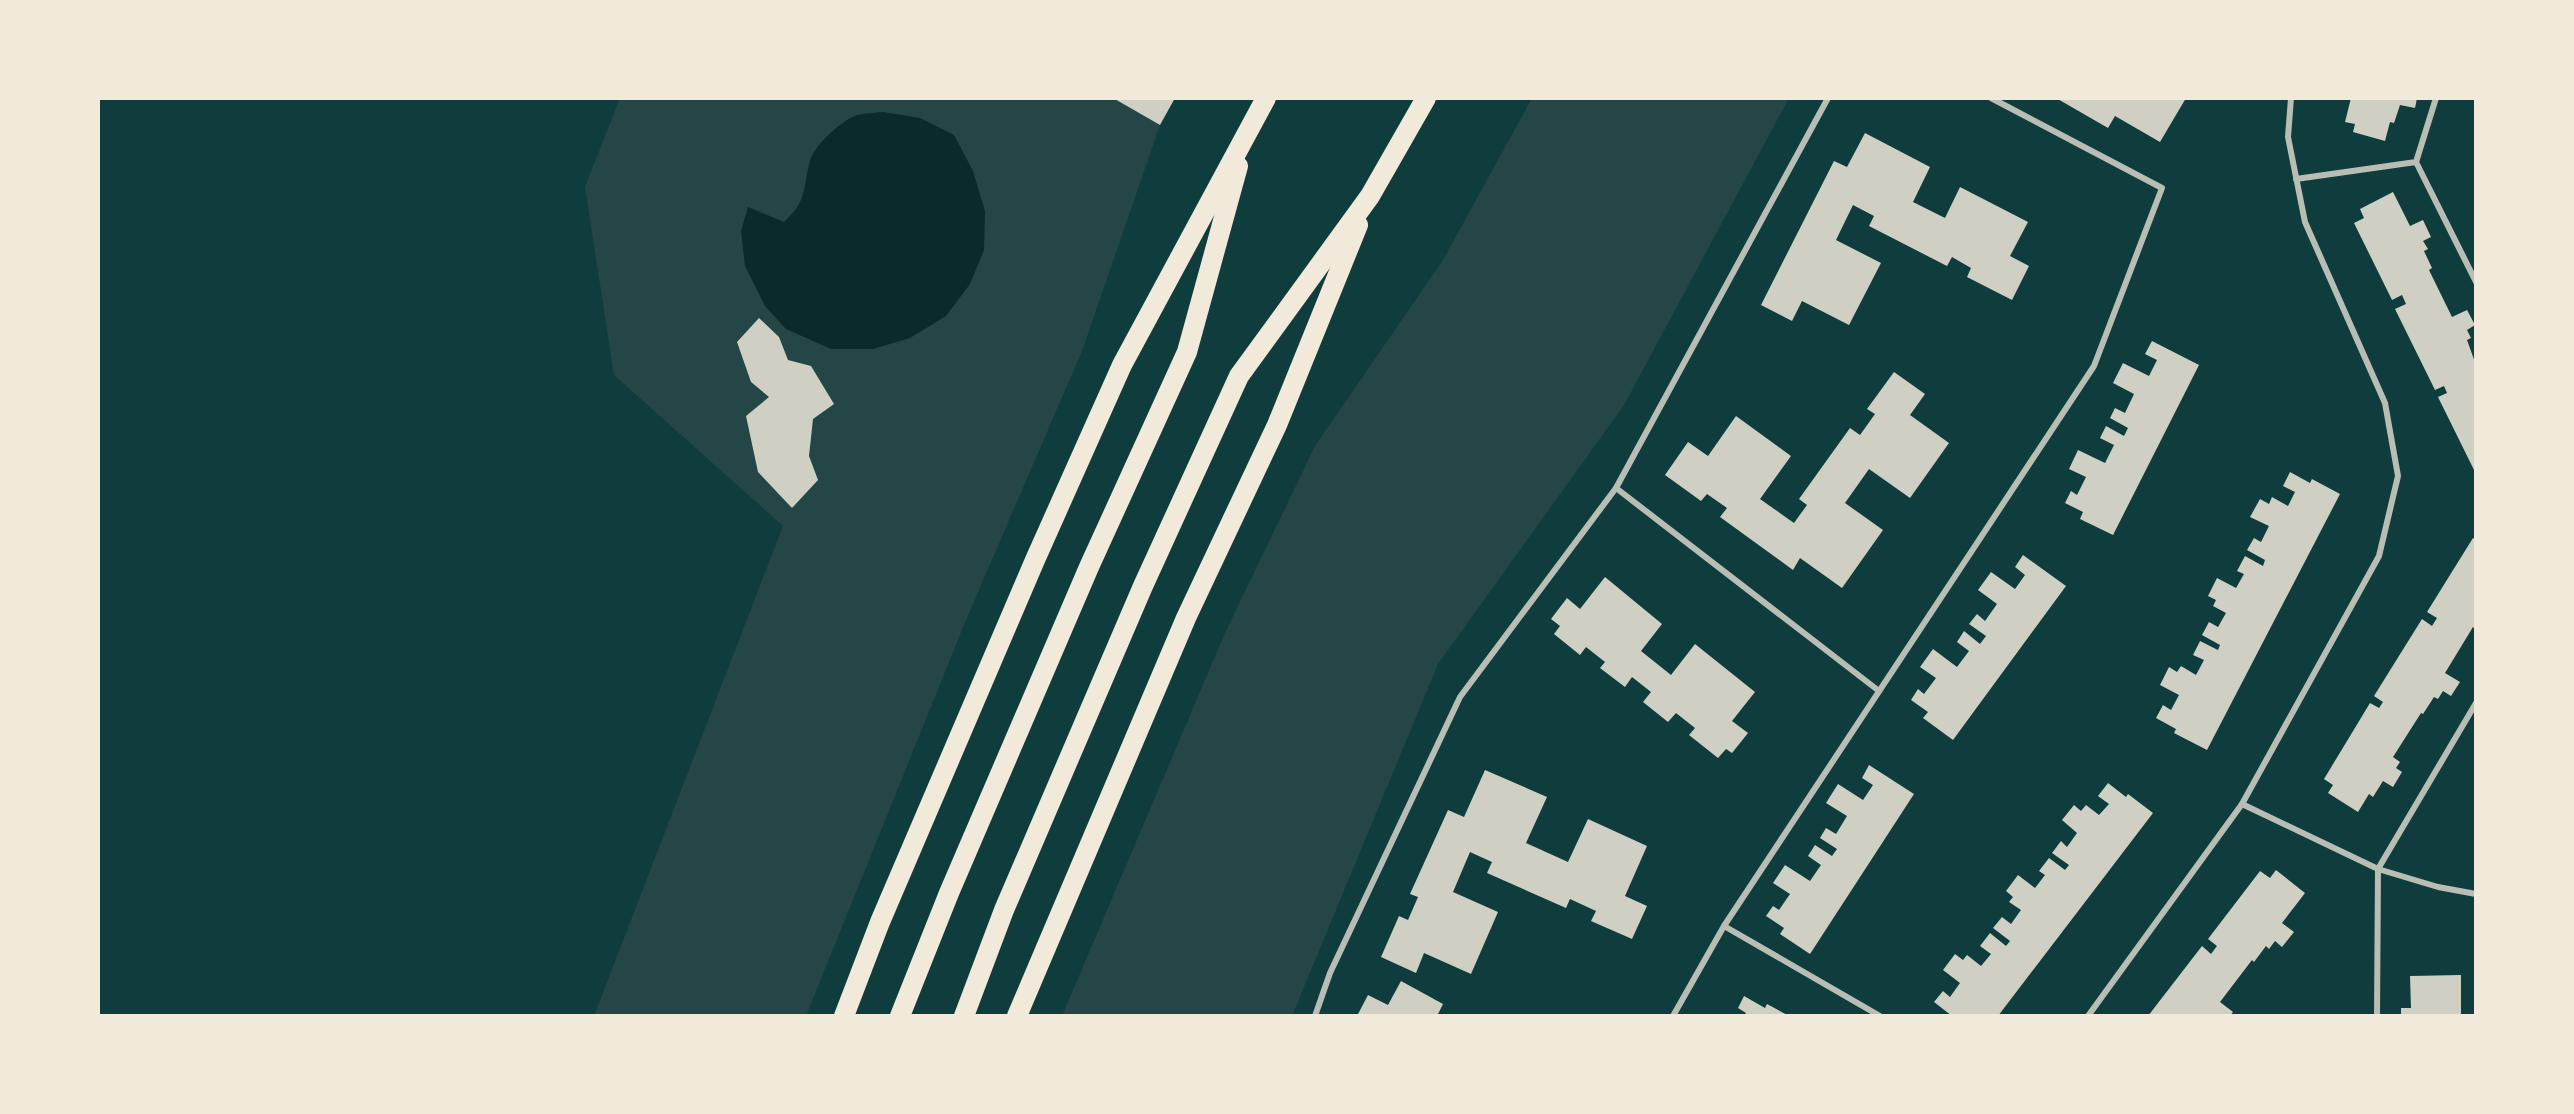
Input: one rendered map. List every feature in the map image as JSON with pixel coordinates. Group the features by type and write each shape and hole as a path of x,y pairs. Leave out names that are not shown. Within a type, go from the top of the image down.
{"main road":[{"path":"844,1016 886,908 1116,379 1266,98"},
{"path":"964,1016 1004,910 1143,586 1239,376 1370,196 1426,98"},
{"path":"900,1016 949,893 1071,610 1187,352 1248,130"},
{"path":"1017,1016 1186,618 1277,425 1370,196"}],"lane":[{"path":"1315,1016 1330,973 1460,697 1616,488 1828,98"},
{"path":"1673,1016 1724,926 2094,366 2162,188 1991,98"},
{"path":"2088,1016 2242,804 2379,556 2398,476 2385,403 2305,222 2288,137 2291,98"},
{"path":"2436,98 2416,162 2476,282"},
{"path":"2296,179 2416,162"},
{"path":"1616,488 1879,691"},
{"path":"2377,1016 2378,869 2476,703"},
{"path":"2242,804 2378,869 2438,887 2476,894"},
{"path":"1724,926 1880,1016"}],"shaded area":[{"path":"620,98 1113,98 1160,125 1082,351 966,620 806,1016 594,1016 783,526 614,375 585,187"},
{"path":"1532,98 1789,98 1624,405 1438,664 1292,1016 1062,1016 1225,633 1315,446 1443,260"},
{"path":"883,112 920,118 954,135 973,171 985,211 984,250 970,284 946,316 910,338 873,349 831,349 786,329 765,306 745,266 741,231 748,207 784,222 801,201 810,161 823,140 852,117"}],"building":[{"path":"1113,98 1175,98 1160,125"},
{"path":"2056,98 2186,98 2160,142 2115,116 2108,128"},
{"path":"2351,98 2417,98 2415,108 2400,105 2394,123 2390,122 2385,141 2353,132 2355,124 2345,122"},
{"path":"1865,133 1930,167 1913,202 1945,218 1960,187 2028,222 2010,256 2029,266 2012,300 1967,277 1971,268 1952,257 1947,266 1869,226 1874,216 1853,205 1836,240 1881,263 1849,325 1802,301 1792,321 1761,305 1834,161 1847,167"},
{"path":"2393,192 2410,226 2423,220 2431,237 2423,241 2432,268 2429,270 2452,317 2467,310 2475,325 2467,330 2471,338 2467,340 2476,365 2476,474 2438,397 2447,393 2444,386 2435,390 2395,309 2406,304 2402,295 2392,300 2354,223 2364,218 2360,209"},
{"path":"759,318 779,337 788,360 811,366 834,404 813,419 809,456 818,480 792,508 758,472 746,416 769,397 751,382 737,342"},
{"path":"2152,341 2199,365 2113,535 2080,519 2083,512 2065,503 2071,491 2077,495 2086,477 2069,469 2078,450 2105,463 2114,445 2100,438 2106,426 2124,436 2128,428 2110,418 2115,408 2125,413 2134,394 2113,383 2123,363 2149,376 2157,360 2145,354"},
{"path":"1894,372 1925,394 1910,415 1949,443 1910,498 1869,469 1845,503 1883,530 1842,588 1800,558 1793,570 1720,517 1727,508 1707,494 1701,501 1665,475 1688,442 1708,456 1736,416 1791,456 1760,499 1794,523 1807,505 1799,499 1850,428 1860,435 1875,414 1867,409"},
{"path":"2290,472 2310,483 2312,479 2340,494 2207,750 2174,733 2176,729 2156,718 2163,705 2171,710 2179,695 2160,685 2169,667 2177,672 2181,666 2196,675 2204,660 2193,655 2200,641 2218,650 2220,645 2202,635 2209,622 2218,627 2226,613 2213,606 2216,600 2208,596 2217,578 2236,588 2244,574 2237,571 2245,556 2263,566 2265,560 2247,550 2254,538 2261,542 2269,526 2250,517 2260,499 2269,504 2272,497 2288,506 2295,492 2283,486"},
{"path":"2473,538 2476,540 2476,630 2473,627 2445,673 2460,682 2451,696 2443,691 2421,713 2393,757 2400,762 2396,768 2402,772 2393,787 2383,781 2373,797 2369,794 2358,812 2328,793 2333,785 2324,779 2370,703 2379,708 2383,702 2374,696 2422,619 2432,626 2437,618 2427,612"},
{"path":"2023,555 2066,586 1953,740 1923,718 1928,712 1911,700 1918,689 1924,694 1936,678 1920,667 1933,649 1957,667 1969,651 1957,642 1964,631 1980,644 1986,636 1969,624 1977,614 1985,621 1997,604 1978,590 1991,572 2015,589 2025,575 2015,567"},
{"path":"1605,577 1662,624 1641,651 1671,675 1695,644 1755,692 1732,721 1748,733 1732,753 1726,749 1718,758 1689,735 1695,728 1676,713 1668,722 1643,702 1651,692 1632,677 1625,687 1600,668 1605,662 1586,647 1580,655 1554,634 1560,626 1551,619 1567,598 1580,609"},
{"path":"1869,765 1914,794 1810,954 1780,934 1784,928 1766,916 1773,906 1779,910 1790,894 1773,883 1785,865 1810,881 1821,865 1808,856 1815,845 1832,856 1837,849 1820,838 1826,828 1836,834 1847,816 1826,803 1838,784 1863,800 1873,785 1862,778"},
{"path":"1485,770 1547,797 1526,843 1568,862 1588,819 1647,846 1625,896 1647,906 1632,939 1591,921 1596,911 1570,899 1566,908 1487,873 1492,862 1470,852 1453,892 1498,912 1471,974 1424,953 1416,973 1381,957 1399,916 1408,920 1418,897 1410,894 1448,810 1464,817"},
{"path":"2108,783 2153,813 1998,1016 1952,1016 1934,1002 1943,991 1950,997 1960,983 1943,970 1955,954 1963,960 1967,955 1981,966 1991,954 1980,946 1990,933 2006,946 2010,941 1993,928 2002,917 2011,924 2021,910 2009,902 2013,897 2006,891 2018,875 2035,888 2045,875 2039,871 2049,858 2065,870 2069,865 2052,853 2061,841 2067,847 2077,833 2062,820 2074,805 2081,811 2086,805 2099,815 2109,804 2098,796"},
{"path":"2276,870 2305,893 2282,923 2294,932 2282,947 2275,941 2269,949 2266,946 2220,1002 2233,1012 2230,1016 2148,1016 2202,946 2211,954 2217,946 2208,939 2260,871 2270,878"},
{"path":"2461,975 2461,1016 2401,1016 2401,1008 2411,1008 2410,976"},
{"path":"1401,981 1443,1004 1437,1016 1357,1016 1368,995 1388,1005"},
{"path":"1744,996 1765,1008 1767,1004 1789,1016 1744,1016 1746,1013 1738,1008"}]}
